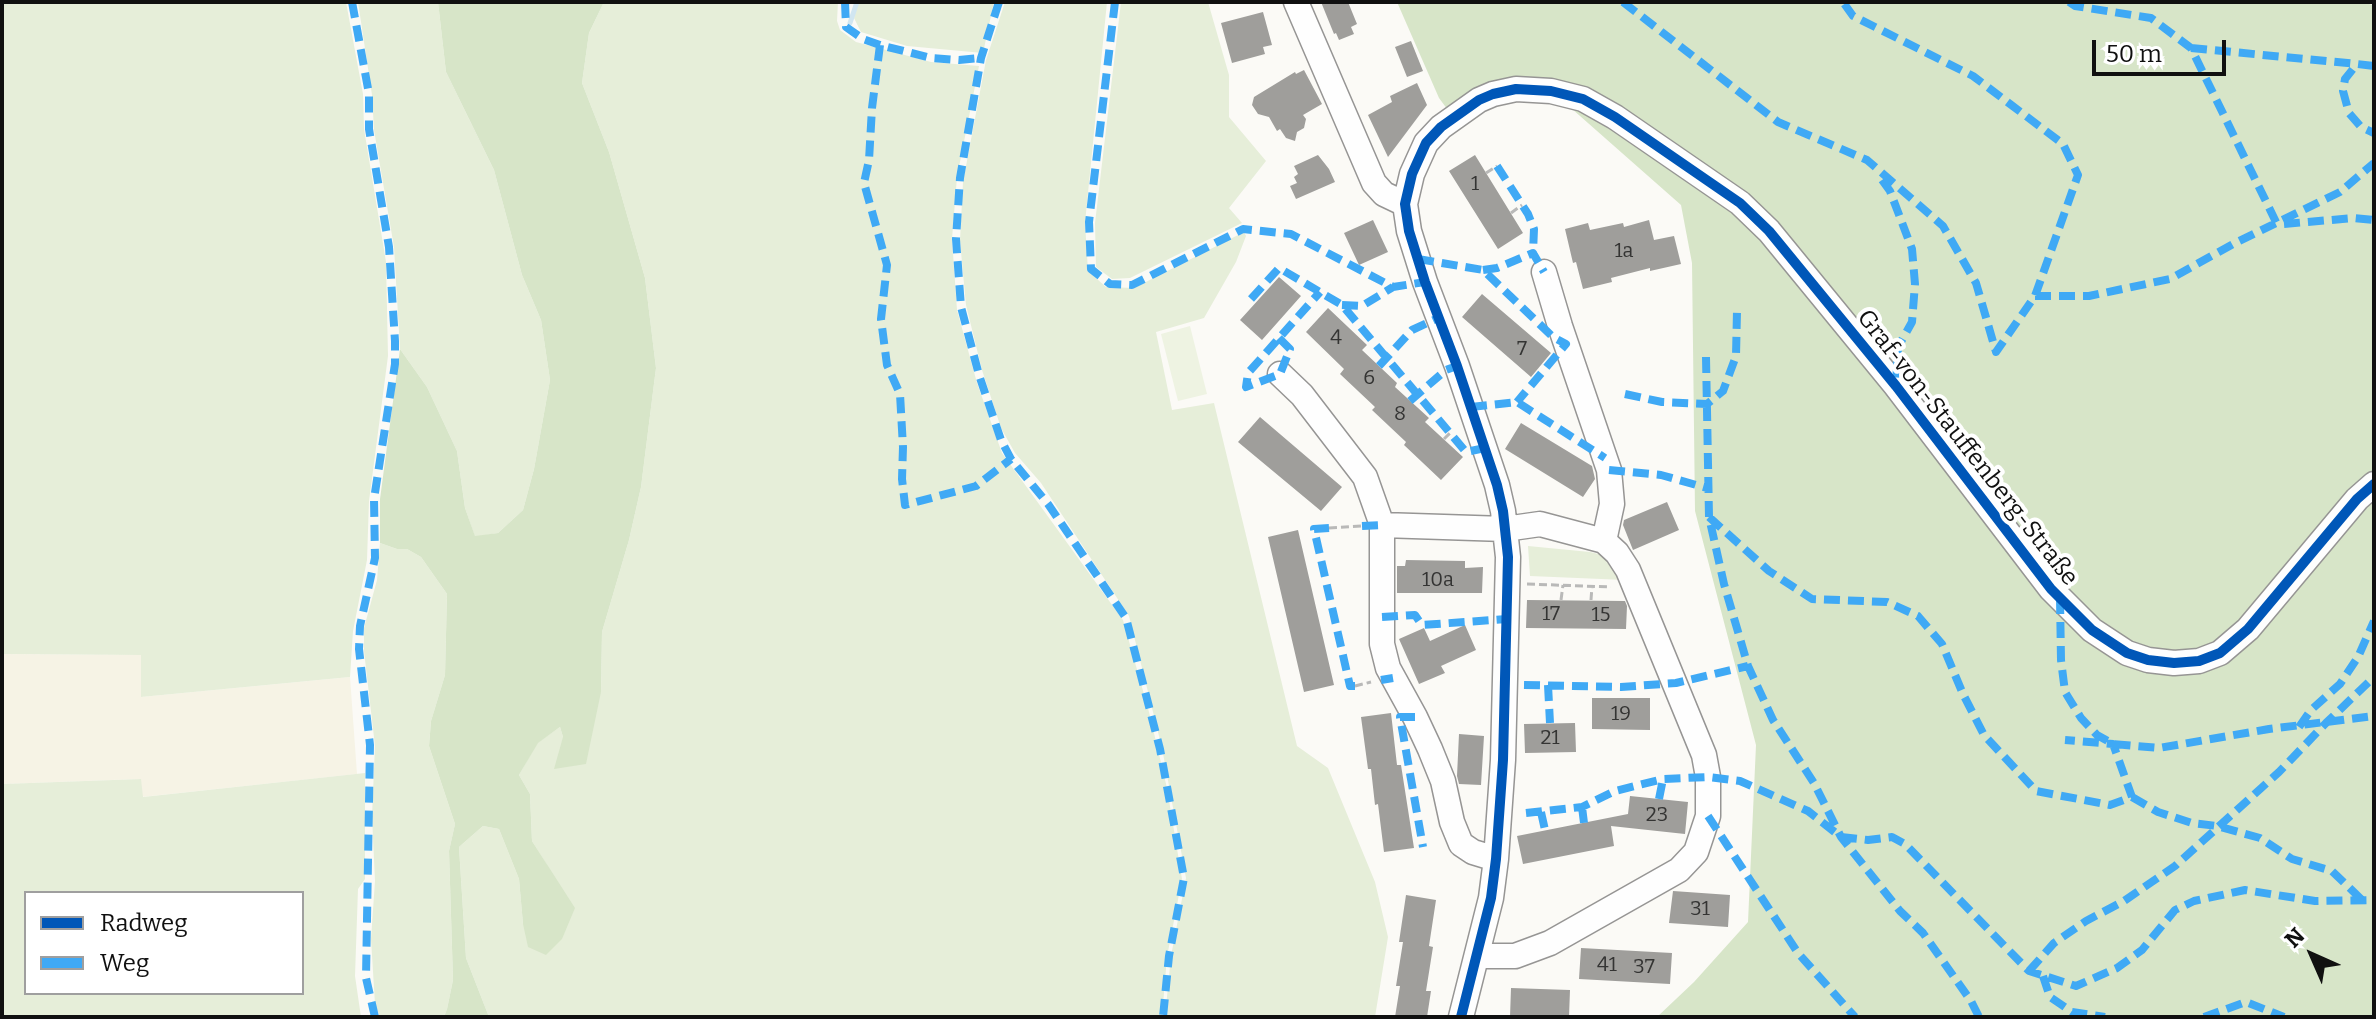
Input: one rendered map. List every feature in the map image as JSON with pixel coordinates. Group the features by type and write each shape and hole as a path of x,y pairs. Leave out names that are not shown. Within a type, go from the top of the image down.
{"street":[{"path":"1296,2 1374,183 1384,194 1405,204"},
{"name":"Graf-von-Stauffenberg-Straße","path":"1461,1017 1491,898 1496,859 1503,760 1507,584 1505,529 1497,485 1425,282 1409,231 1405,204 1412,174 1426,143 1441,127 1468,108 1493,94 1516,89 1537,89 1583,99 1615,117 1740,203 1769,231 1896,386 2051,589 2104,639 2127,653 2148,660 2174,663 2199,661 2220,653 2235,641 2357,499 2374,484"},
{"path":"1544,272 1609,470 1612,504 1604,541"},
{"path":"1280,374 1302,395 1365,477 1382,644 1388,668 1415,717 1443,781 1452,822 1461,844 1473,852 1496,859"},
{"path":"1372,525 1505,529 1540,524 1604,541 1628,570 1704,755 1708,777 1708,816 1696,852 1679,870 1550,943 1515,956 1477,956"}],"path":[{"path":"1486,173 1497,166"},
{"path":"1511,213 1522,205"},
{"path":"1444,439 1450,433"},
{"path":"1329,528 1372,525"},
{"path":"1507,584 1635,588"},
{"path":"1561,600 1563,585"},
{"path":"1591,600 1592,586"},
{"path":"1355,686 1381,680"}],"shaded area":[{"path":"2,654 141,655 141,697 350,677 357,774 142,797 140,779 2,784"}],"green space":[{"path":"2,2 346,2 363,94 364,129 386,262 388,356 369,501 367,560 353,631 350,677 141,697 141,655 2,654"},
{"path":"358,2 438,2 446,72 494,170 522,275 541,320 550,380 534,469 523,510 498,533 475,537 465,508 457,451 427,387 400,349 394,247 374,130"},
{"path":"438,2 604,2 589,33 582,83 609,152 645,278 656,368 641,487 602,632 601,692 586,764 554,769 563,737 560,727 538,743 519,775 530,794 532,841 575,908 562,939 546,955 528,947 519,879 499,829 483,826 459,847 466,958 489,1017 444,1017 453,980 449,851 455,824 429,746 431,721 445,675 447,594 421,557 407,549 380,543 380,499 400,349 427,387 457,451 465,508 475,536 498,533 523,510 534,469 550,380 541,320 522,275 494,170 446,72"},
{"path":"604,2 838,2 840,30 856,42 931,62 979,66 957,177 952,239 957,310 977,383 1002,453 1123,620 1167,788 1182,879 1167,957 1162,1017 489,1017 466,958 459,847 483,826 499,829 519,879 523,924 547,865 532,841 530,794 519,775 537,743 560,727 563,737 601,692 602,632 641,487 656,368 645,278 609,152 582,83 589,33"},
{"path":"857,2 994,2 983,53 907,46 861,32 854,18"},
{"path":"1005,2 1107,2 1085,223 1088,271 1106,287 1134,288 1244,232 1246,236 1236,262 1204,318 1156,332 1172,410 1214,403 1297,746 1328,768 1375,882 1388,937 1375,1017 1165,1017 1171,956 1186,878 1162,748 1129,616 1041,483 1015,453 1001,428 982,370 966,305 960,241 963,182 986,60"},
{"path":"1121,2 1208,2 1229,75 1229,117 1266,161 1229,208 1242,223 1130,278 1112,279 1096,267 1095,223"},
{"path":"1397,2 2359,2 2374,5 2374,1017 1657,1017 1694,982 1748,922 1756,745 1695,511 1692,263 1681,205 1563,101 1537,98 1496,104 1459,125 1439,98"},
{"path":"1190,326 1207,394 1178,401 1161,334"},
{"path":"380,543 407,549 421,557 447,594 445,675 431,721 429,746 455,824 449,851 453,980 444,1017 380,1017 375,1004 371,939 375,881 372,816 375,746 364,628 377,580"},
{"path":"1528,546 1611,557 1625,580 1530,576"},
{"path":"365,773 365,879 358,889 355,976 361,1017 2,1017 2,784 141,779 143,797"}],"building":[{"path":"1321,2 1348,2 1357,24 1351,27 1354,34 1339,40"},
{"path":"1263,12 1272,45 1263,47 1265,54 1232,63 1221,23"},
{"path":"1411,41 1423,71 1407,77 1395,47"},
{"path":"1304,70 1322,104 1303,115 1306,119 1304,128 1297,132 1295,141 1286,138 1280,129 1277,131 1269,117 1258,114 1252,105 1254,97 1295,72"},
{"path":"1417,83 1427,105 1388,157 1368,115 1392,102 1390,96"},
{"path":"1318,155 1335,182 1296,199 1290,186 1297,183 1294,177 1298,174 1294,166"},
{"path":"1475,155 1523,233 1498,249 1449,171"},
{"path":"1373,220 1388,252 1359,265 1344,233"},
{"path":"1649,220 1654,240 1674,236 1681,264 1650,271 1650,268 1583,289 1565,229 1588,223 1590,230 1623,223 1624,227"},
{"path":"1279,277 1301,296 1262,340 1240,320"},
{"path":"1482,294 1551,353 1531,377 1462,317"},
{"path":"1328,308 1367,345 1362,350 1397,383 1395,387 1429,418 1425,422 1463,457 1441,480 1372,410 1375,407 1340,374 1344,369 1306,332"},
{"path":"1260,417 1342,487 1321,511 1238,442"},
{"path":"1521,423 1592,466 1595,479 1583,497 1505,449"},
{"path":"1667,502 1679,530 1633,550 1624,520"},
{"path":"1298,530 1334,685 1304,692 1268,537"},
{"path":"1406,560 1465,561 1465,568 1483,567 1482,593 1397,593 1397,566 1405,566"},
{"path":"1527,600 1625,601 1626,629 1526,628"},
{"path":"1465,625 1476,650 1441,666 1445,673 1419,684 1399,639 1424,628 1430,641"},
{"path":"1592,698 1650,698 1650,730 1592,729"},
{"path":"1391,713 1397,765 1401,765 1414,848 1384,852 1361,717"},
{"path":"1575,723 1576,752 1525,753 1524,724"},
{"path":"1459,734 1484,736 1481,785 1459,784"},
{"path":"1630,796 1688,802 1685,834 1611,826 1614,846 1523,864 1517,836 1628,814"},
{"path":"1673,891 1730,895 1728,927 1669,923"},
{"path":"1406,895 1436,900 1429,946 1433,947 1426,991 1431,991 1427,1017 1395,1017 1403,942 1399,942"},
{"path":"1581,948 1672,953 1670,984 1579,979"},
{"path":"1511,988 1570,990 1569,1017 1510,1017"}],"waterway":[{"path":"850,23 857,2"}],"marked path":[{"path":"352,2 369,94 369,129 389,247 395,341 395,364 374,499 375,558 360,626 359,649 370,745 366,978 375,1017"},
{"path":"845,2 846,27 863,39 931,58 981,58"},
{"path":"999,2 981,58 960,178 956,239 961,307 979,375 1001,440 1011,459 1048,504 1126,618 1160,749 1184,878 1169,956 1163,1017"},
{"path":"1115,2 1089,222 1091,269 1110,284 1132,285 1243,229 1291,234 1393,287 1425,282"},
{"path":"1623,2 1778,122 1867,160 1943,226 1976,283 1996,352 2035,296 2078,175 2063,144 1973,76 1853,16 1843,2"},
{"path":"2069,2 2075,6 2151,18 2191,48 2277,224"},
{"path":"880,45 864,183 887,265 881,319 887,365 900,394 905,505 976,486 1011,459"},
{"path":"2191,48 2357,64"},
{"path":"2374,66 2357,64 2345,79 2343,91 2349,113 2361,127 2374,133"},
{"path":"2035,296 2089,296 2170,279 2233,244 2340,192 2374,163"},
{"path":"1497,166 1528,214 1534,229 1533,253"},
{"path":"1882,180 1890,191 1912,249 1915,284 1912,322 1898,347 1896,385"},
{"path":"2284,224 2354,218 2374,220"},
{"path":"1483,270 1497,268 1533,253 1544,272"},
{"path":"1418,259 1483,270 1553,337 1566,344 1517,402"},
{"path":"1251,299 1279,268 1342,305 1466,452 1485,448"},
{"path":"1342,305 1362,306 1393,287"},
{"path":"1279,338 1290,349 1280,374 1246,387 1248,373 1320,292"},
{"path":"1625,394 1662,402 1707,404 1723,391 1736,356 1737,311"},
{"path":"1379,366 1412,330 1438,318"},
{"path":"1706,357 1709,517 1724,584 1748,666 1773,720 1814,783 1841,837 1900,911 1923,933 1979,1017"},
{"path":"1410,401 1446,370 1457,366"},
{"path":"1471,407 1517,402 1605,458"},
{"path":"1609,470 1661,475 1707,488"},
{"path":"1709,517 1769,571 1812,599 1887,602 1918,616 1942,644 1984,735 2036,791 2110,805 2132,797 2113,744 2065,740"},
{"path":"1362,526 1382,525"},
{"path":"1329,528 1314,529 1350,686 1355,686"},
{"path":"2060,598 2065,692 2081,718 2097,735 2113,744 2159,748 2269,729 2374,716"},
{"path":"1382,617 1415,615 1422,625 1507,619"},
{"path":"2299,727 2311,710 2340,684 2358,657 2374,621"},
{"path":"1524,685 1621,687 1676,683 1748,666"},
{"path":"2029,971 2054,943 2175,866 2279,772 2374,677"},
{"path":"1381,680 1393,678"},
{"path":"1548,685 1550,723"},
{"path":"1415,717 1400,717 1423,847"},
{"path":"1526,813 1582,807 1615,791 1663,779 1708,777 1740,781 1808,811 1841,837 1868,840 1892,837 1905,844 2029,971 2076,986 2117,968 2142,950 2175,910 2194,901 2245,890 2315,901 2374,900"},
{"path":"1659,799 1663,779"},
{"path":"2132,797 2158,812 2192,823 2217,826 2260,838 2292,859 2332,871 2362,900"},
{"path":"1582,807 1584,823"},
{"path":"1541,812 1545,830"},
{"path":"1708,816 1798,953 1855,1017"},
{"path":"2043,976 2050,997 2072,1012 2105,1017"},
{"path":"2204,1017 2246,1002 2284,1017"}],"cycle path":[{"path":"1461,1017 1491,898 1496,859 1503,760 1508,557 1497,485 1425,282 1409,231 1405,204 1412,174 1426,143 1441,127 1479,100 1516,89 1551,91 1583,99 1615,117 1740,203 1769,231 1896,386 2051,589 2092,630 2127,653 2148,660 2174,663 2199,661 2220,653 2248,629 2357,499 2374,484"}]}
